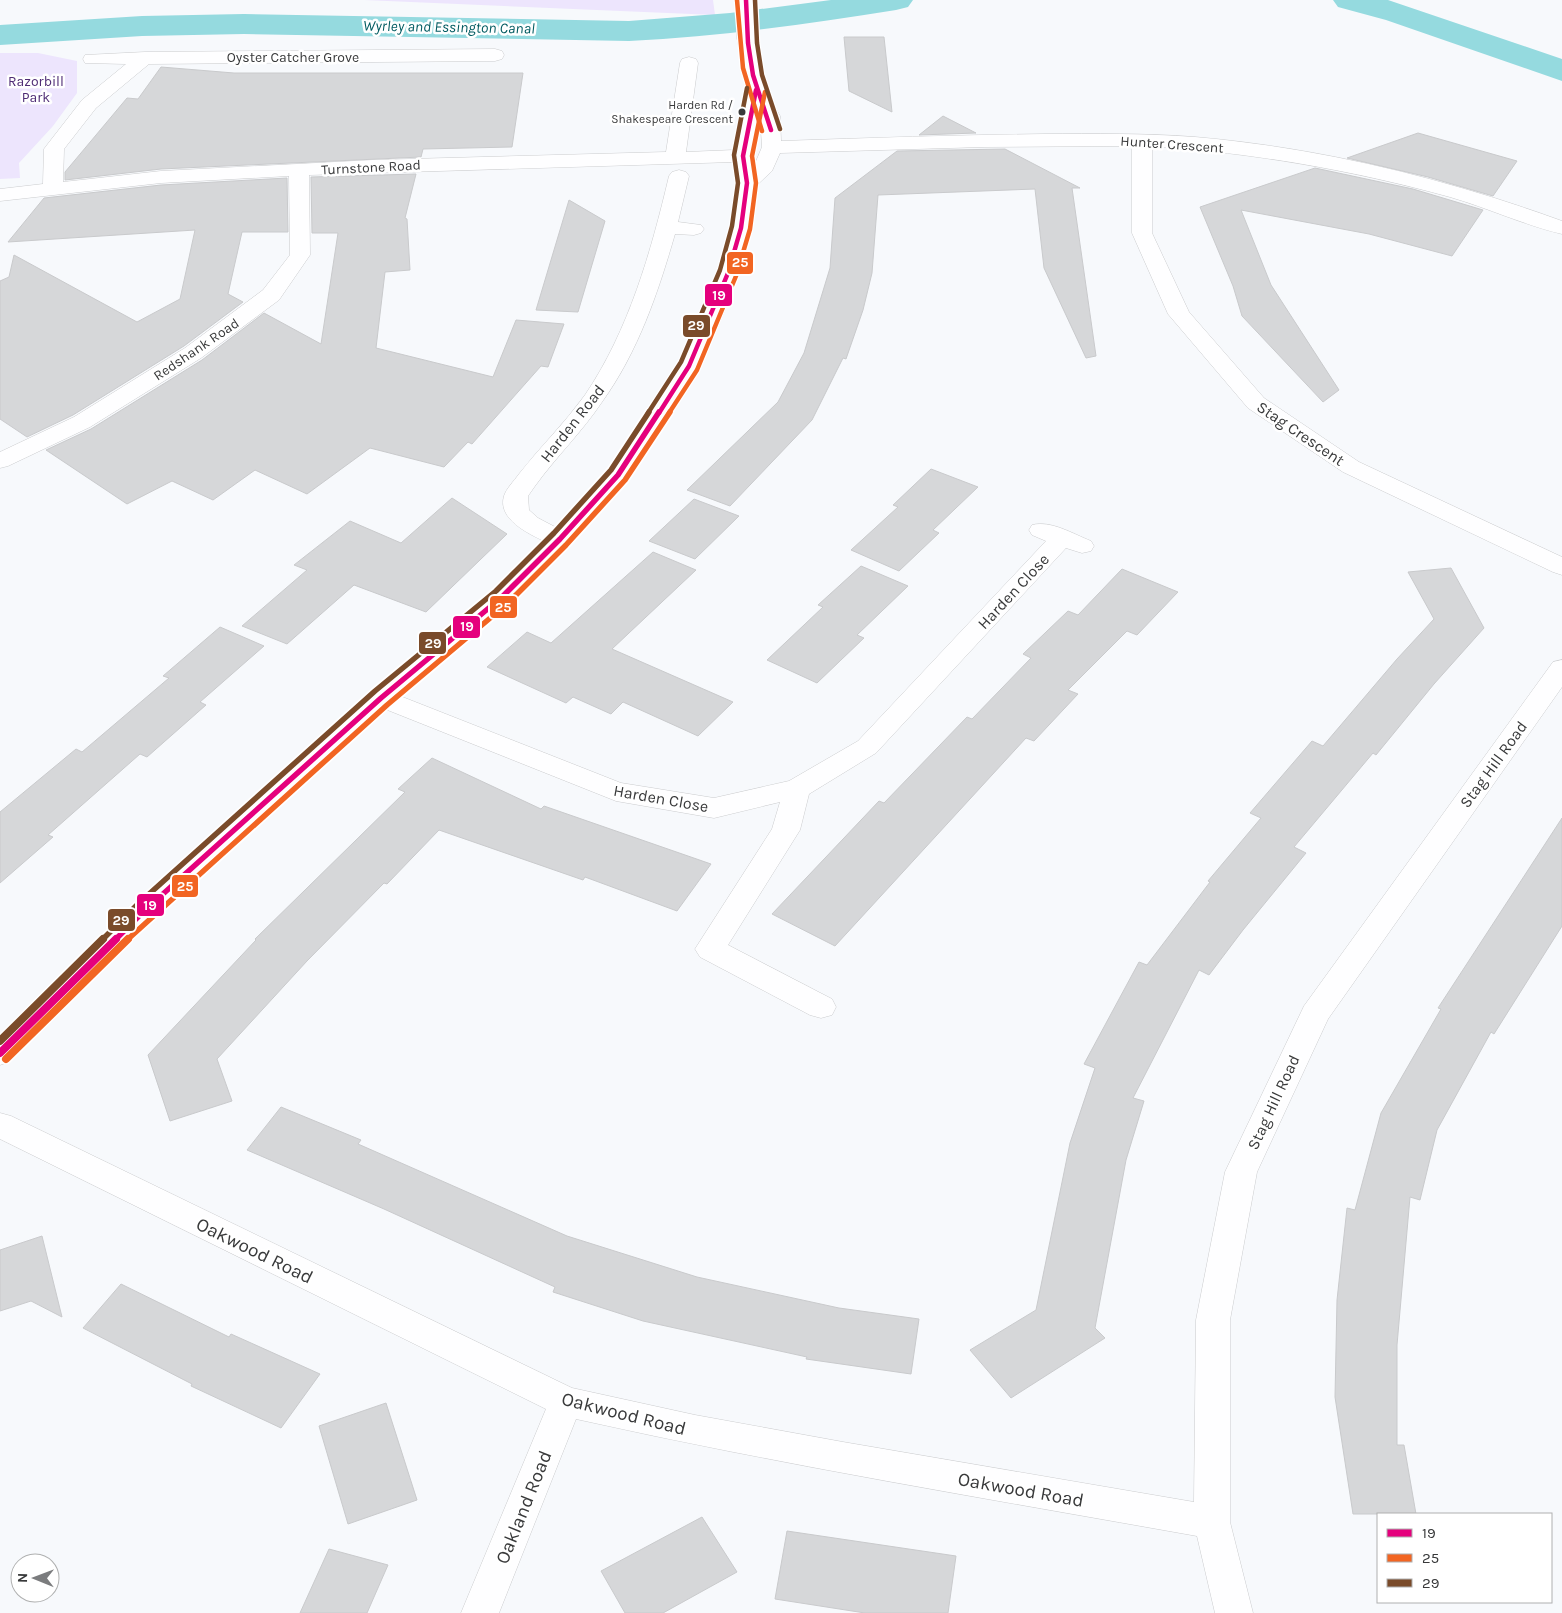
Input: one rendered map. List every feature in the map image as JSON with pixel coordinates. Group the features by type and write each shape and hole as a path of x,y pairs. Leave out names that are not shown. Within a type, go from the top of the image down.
{"street":[{"path":"746,0 746,38 756,90 770,116 772,147 765,167 747,183"},
{"name":"Oyster Catcher Grove","path":"92,59 495,55"},
{"path":"53,190 54,148 89,104 145,58"},
{"name":"Harden Road","path":"560,539 526,521 519,515 514,502 516,496 604,383 637,317 667,227 677,166 689,63"},
{"path":"0,1054 144,911 382,698 502,597 560,539 618,475 689,366 728,273 741,228 747,183 743,156 756,90"},
{"name":"Hunter Crescent","path":"772,147 987,140 1142,140 1305,157 1407,179 1531,216 1562,228"},
{"name":"Stag Crescent","path":"1142,140 1142,233 1179,314 1256,403 1351,467 1562,568"},
{"name":"Turnstone Road","path":"0,195 162,177 373,166 677,166 743,156"},
{"name":"Redshank Road","path":"0,461 82,422 193,353 271,295 300,256 299,171"},
{"path":"667,227 694,229"},
{"name":"Harden Close","path":"382,698 616,792 714,808 797,789 867,747 1061,538"},
{"name":"Stag Hill Road","path":"1234,1613 1212,1522 1213,1320 1241,1172 1315,1014 1562,668"},
{"path":"797,789 786,830 710,949 821,1007"},
{"name":"Oakwood Road","path":"0,1125 566,1402 696,1430 844,1458 1212,1522"},
{"name":"Oakland Road","path":"480,1613 566,1402"}],"green space":[{"path":"364,0 713,0 715,15"},
{"name":"Razorbill Park","path":"0,53 38,53 77,61 77,93 53,126 19,163 20,178 0,179"}],"building":[{"path":"844,37 884,37 892,112 849,91"},
{"path":"161,67 234,73 523,73 512,147 423,149 421,157 161,169 65,180 65,172 127,98 138,99"},
{"path":"943,116 976,133 919,135"},
{"path":"1418,133 1517,161 1493,196 1428,177 1347,158"},
{"path":"1005,149 1080,188 1072,188 1096,356 1086,358 1044,268 1035,189 878,195 872,273 863,310 846,359 843,358 812,420 730,506 687,490 778,402 804,353 830,268 835,198 897,151"},
{"path":"1315,168 1413,189 1483,210 1452,256 1369,234 1241,210 1271,285 1339,390 1323,402 1242,316 1233,286 1200,207"},
{"path":"416,174 405,218 407,219 410,270 385,272 376,348 493,377 516,320 564,324 548,367 541,366 472,444 468,442 444,467 370,448 307,494 255,470 213,500 172,481 127,504 46,450 91,429 202,360 264,313 321,344 338,233 312,233 311,177"},
{"path":"287,178 288,232 242,232 228,294 243,302 184,346 73,415 27,437 0,419 0,281 9,277 14,255 137,322 180,299 195,230 8,242 44,198 161,185"},
{"path":"569,200 605,221 578,312 536,310"},
{"path":"931,469 978,487 933,530 939,533 899,571 851,550 898,507 893,505"},
{"path":"452,498 507,534 426,612 354,585 287,644 242,626 307,570 294,565 350,521 401,543"},
{"path":"694,499 739,516 695,559 649,541"},
{"path":"653,552 696,570 612,649 733,702 698,736 623,702 611,714 573,697 566,703 487,667 527,632 551,643"},
{"path":"861,566 908,586 857,635 864,638 817,683 767,660 823,607 818,605"},
{"path":"1451,568 1484,628 1434,684 1376,755 1373,753 1294,847 1306,853 1209,975 1199,970 1133,1098 1144,1101 1126,1160 1095,1328 1105,1338 1011,1398 970,1350 1036,1310 1070,1143 1095,1068 1084,1064 1139,962 1147,965 1210,882 1208,881 1261,818 1250,813 1312,741 1323,746 1397,659 1434,619 1408,572"},
{"path":"1122,569 1178,592 1137,635 1127,631 1068,690 1078,694 1034,741 1026,738 835,946 772,914 879,801 884,803 967,717 972,719 1031,658 1023,654 1068,611 1078,615"},
{"path":"220,627 264,646 200,702 206,705 147,757 140,754 48,835 53,837 0,883 0,812 76,749 82,752 169,678 163,676"},
{"path":"432,758 541,809 544,806 711,864 677,911 585,877 583,880 439,830 387,884 384,883 307,961 217,1059 232,1101 170,1121 148,1055 255,939 405,792 398,789"},
{"path":"1562,818 1562,926 1494,1034 1491,1032 1437,1130 1420,1200 1410,1197 1397,1345 1397,1445 1404,1445 1416,1513 1353,1514 1335,1397 1337,1300 1347,1208 1355,1210 1381,1113 1441,1009 1438,1008"},
{"path":"281,1107 361,1140 358,1144 567,1236 697,1277 839,1308 919,1319 911,1374 806,1359 807,1357 643,1321 553,1292 555,1287 384,1209 247,1150"},
{"path":"42,1236 62,1317 31,1301 0,1311 0,1250"},
{"path":"121,1284 229,1337 231,1334 320,1374 281,1428 191,1386 192,1384 83,1328"},
{"path":"386,1403 417,1500 348,1524 319,1426"},
{"path":"702,1517 737,1572 663,1613 625,1613 601,1571"},
{"path":"787,1531 956,1556 948,1613 865,1613 775,1599"},
{"path":"329,1549 388,1565 367,1613 300,1613"}],"waterway":[{"name":"Wyrley and Essington Canal","path":"0,35 142,26 244,24 629,31 730,24 896,0"},
{"name":"Wyrley and Essington Canal","path":"1350,0 1398,13 1562,71"}],"transit line":[{"name":"25","path":"737,0 743,68 748,90 760,120 762,131"},
{"name":"19","path":"746,0 748,43 755,86 771,130"},
{"name":"29","path":"755,0 755,22 762,75 780,129"},
{"name":"29","path":"0,1041 138,904 375,691 496,591 554,533 611,470 681,362 720,270 732,226 738,183 734,155 747,88"},
{"name":"19","path":"0,1053 144,911 381,698 502,597 560,539 618,475 689,366 728,273 741,228 747,183 743,156 756,90"},
{"name":"25","path":"6,1059 150,917 387,705 508,603 566,545 625,480 697,370 736,276 750,229 756,183 752,156 765,92"}],"place":[{"name":"Harden Rd / Shakespeare Crescent","path":"742,112"}]}
